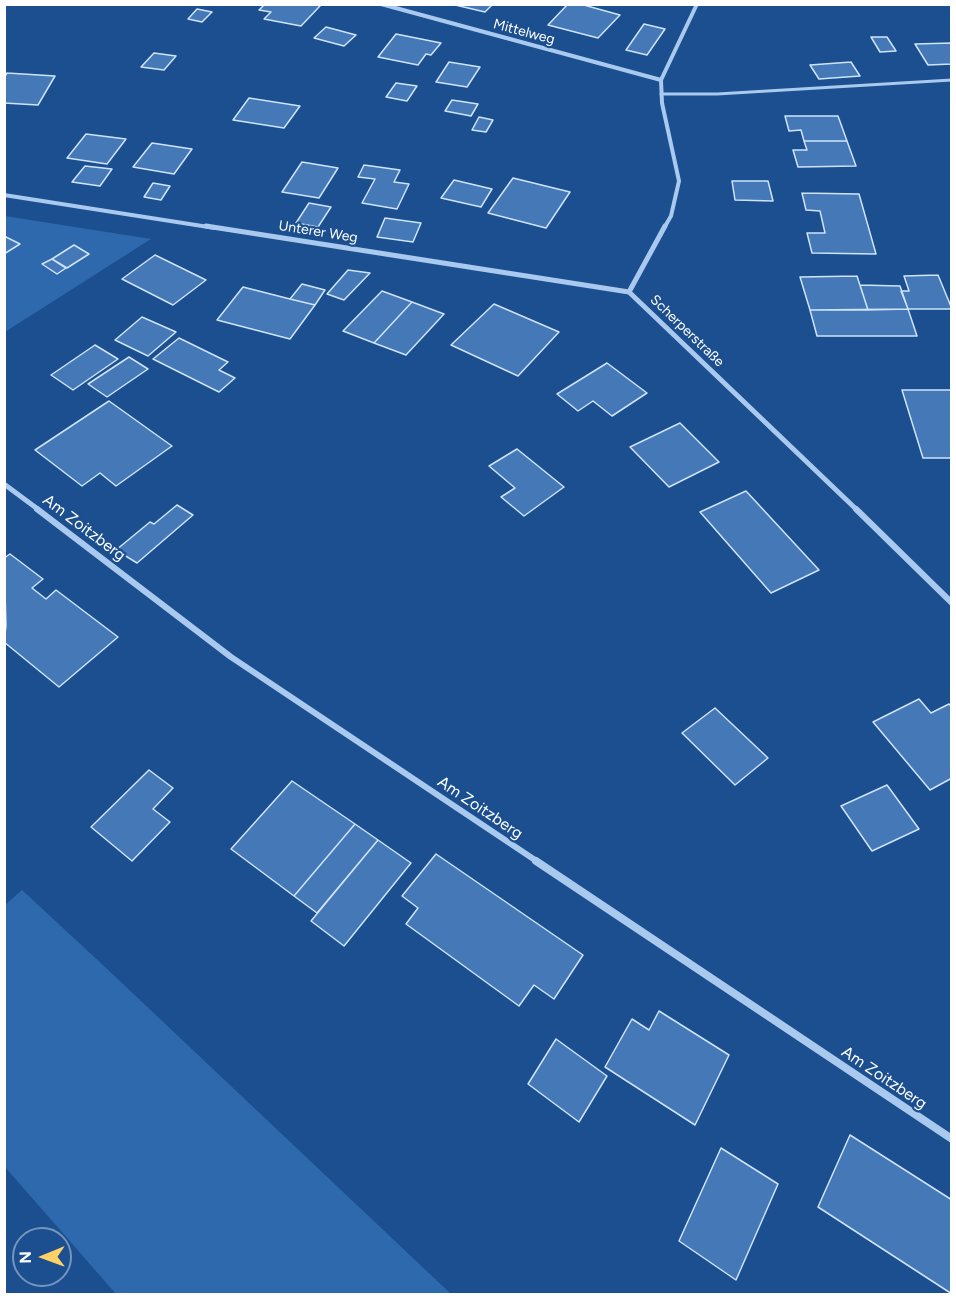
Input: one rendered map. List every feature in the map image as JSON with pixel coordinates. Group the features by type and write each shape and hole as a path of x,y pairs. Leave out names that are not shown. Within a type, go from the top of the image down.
{"street":[{"name":"Mittelweg","path":"381,4 661,80"},
{"name":"Scherperstraße","path":"697,4 661,80 661,94 679,181 671,216 629,292 930,580 951,603"},
{"name":"Unterer Weg","path":"4,195 629,292"},
{"name":"Am Zoitzberg","path":"4,484 231,657 951,1139"}],"lane":[{"path":"661,94 717,94 951,80"}],"shaded area":[{"path":"5,216 151,239 5,332"},
{"path":"22,890 451,1294 116,1294 72,1244 72,1227 57,1227 5,1167 5,905"}],"building":[{"path":"265,4 320,6 301,26 264,19 271,12 259,10"},
{"path":"451,4 493,4 485,12"},
{"path":"568,4 580,4 620,15 598,38 548,25"},
{"path":"197,9 212,12 202,22 188,19"},
{"path":"644,24 665,29 647,55 626,50"},
{"path":"326,27 356,35 344,46 314,38"},
{"path":"396,34 441,43 431,55 426,54 418,65 378,57"},
{"path":"871,37 887,37 896,51 880,52"},
{"path":"952,43 952,64 928,65 915,44"},
{"path":"154,53 176,56 164,70 141,67"},
{"path":"449,62 480,67 467,87 436,82"},
{"path":"851,62 860,76 819,79 810,65"},
{"path":"7,73 55,76 38,105 4,103 4,78"},
{"path":"396,83 417,86 407,101 386,97"},
{"path":"249,98 300,106 284,128 233,120"},
{"path":"452,100 478,104 471,116 445,111"},
{"path":"785,116 838,116 847,141 804,141 801,130 789,131"},
{"path":"479,117 493,120 486,132 472,130"},
{"path":"86,134 126,139 107,164 67,158"},
{"path":"804,141 847,141 856,166 798,167 793,150 807,150"},
{"path":"152,143 192,149 174,174 133,167"},
{"path":"302,162 338,168 319,198 282,192"},
{"path":"364,165 400,170 394,182 409,184 397,209 362,203 375,179 358,177"},
{"path":"85,166 112,169 100,186 72,182"},
{"path":"513,178 570,192 546,228 488,213"},
{"path":"454,180 492,189 481,207 441,198"},
{"path":"732,181 768,181 773,201 735,200"},
{"path":"153,183 170,186 161,200 144,197"},
{"path":"802,193 859,194 876,254 812,253 807,233 825,233 820,211 806,210"},
{"path":"309,203 331,207 318,227 296,223"},
{"path":"385,218 421,223 413,242 377,237"},
{"path":"4,236 20,244 4,254"},
{"path":"74,245 89,254 67,268 52,259"},
{"path":"155,255 206,280 173,305 122,279"},
{"path":"52,259 66,268 57,274 42,264"},
{"path":"348,270 370,273 344,300 327,294"},
{"path":"938,275 952,309 908,309 901,291 909,291 904,276"},
{"path":"857,276 868,310 810,310 800,277"},
{"path":"302,284 325,290 315,305 290,299"},
{"path":"860,285 900,286 908,309 868,310"},
{"path":"243,287 315,305 290,339 217,320"},
{"path":"382,291 412,302 374,343 343,331"},
{"path":"412,302 444,314 406,355 374,343"},
{"path":"494,304 559,332 518,376 451,345"},
{"path":"908,309 917,336 817,336 810,310"},
{"path":"142,317 176,332 148,356 115,340"},
{"path":"179,338 228,362 219,370 235,378 219,392 153,359"},
{"path":"95,345 118,359 73,390 51,375"},
{"path":"129,357 148,369 107,397 88,384"},
{"path":"607,363 647,393 612,416 593,401 578,411 557,394"},
{"path":"902,390 952,390 952,458 923,458"},
{"path":"109,401 172,446 116,486 100,473 82,486 35,450"},
{"path":"680,423 719,462 669,487 630,447"},
{"path":"517,449 564,487 524,516 501,497 515,488 489,466"},
{"path":"746,491 819,570 771,593 700,512"},
{"path":"177,505 193,515 137,563 116,550 150,522 154,524"},
{"path":"10,554 43,579 32,588 46,599 56,590 118,637 59,687 4,642 6,626 4,558"},
{"path":"919,699 931,713 949,704 952,707 952,778 930,790 873,722"},
{"path":"715,708 768,758 735,785 682,733"},
{"path":"149,770 173,788 153,809 170,822 132,861 91,827"},
{"path":"292,781 355,824 294,896 231,849"},
{"path":"887,785 919,829 872,851 841,806"},
{"path":"355,824 378,840 317,913 294,896"},
{"path":"378,840 411,863 344,946 311,921"},
{"path":"436,854 583,955 554,999 534,985 519,1006 406,924 418,908 402,896"},
{"path":"659,1011 729,1055 695,1125 605,1067 632,1019 649,1030"},
{"path":"556,1039 607,1076 579,1122 528,1084"},
{"path":"850,1135 952,1200 952,1294 818,1207"},
{"path":"721,1148 778,1184 736,1280 679,1241"}]}
